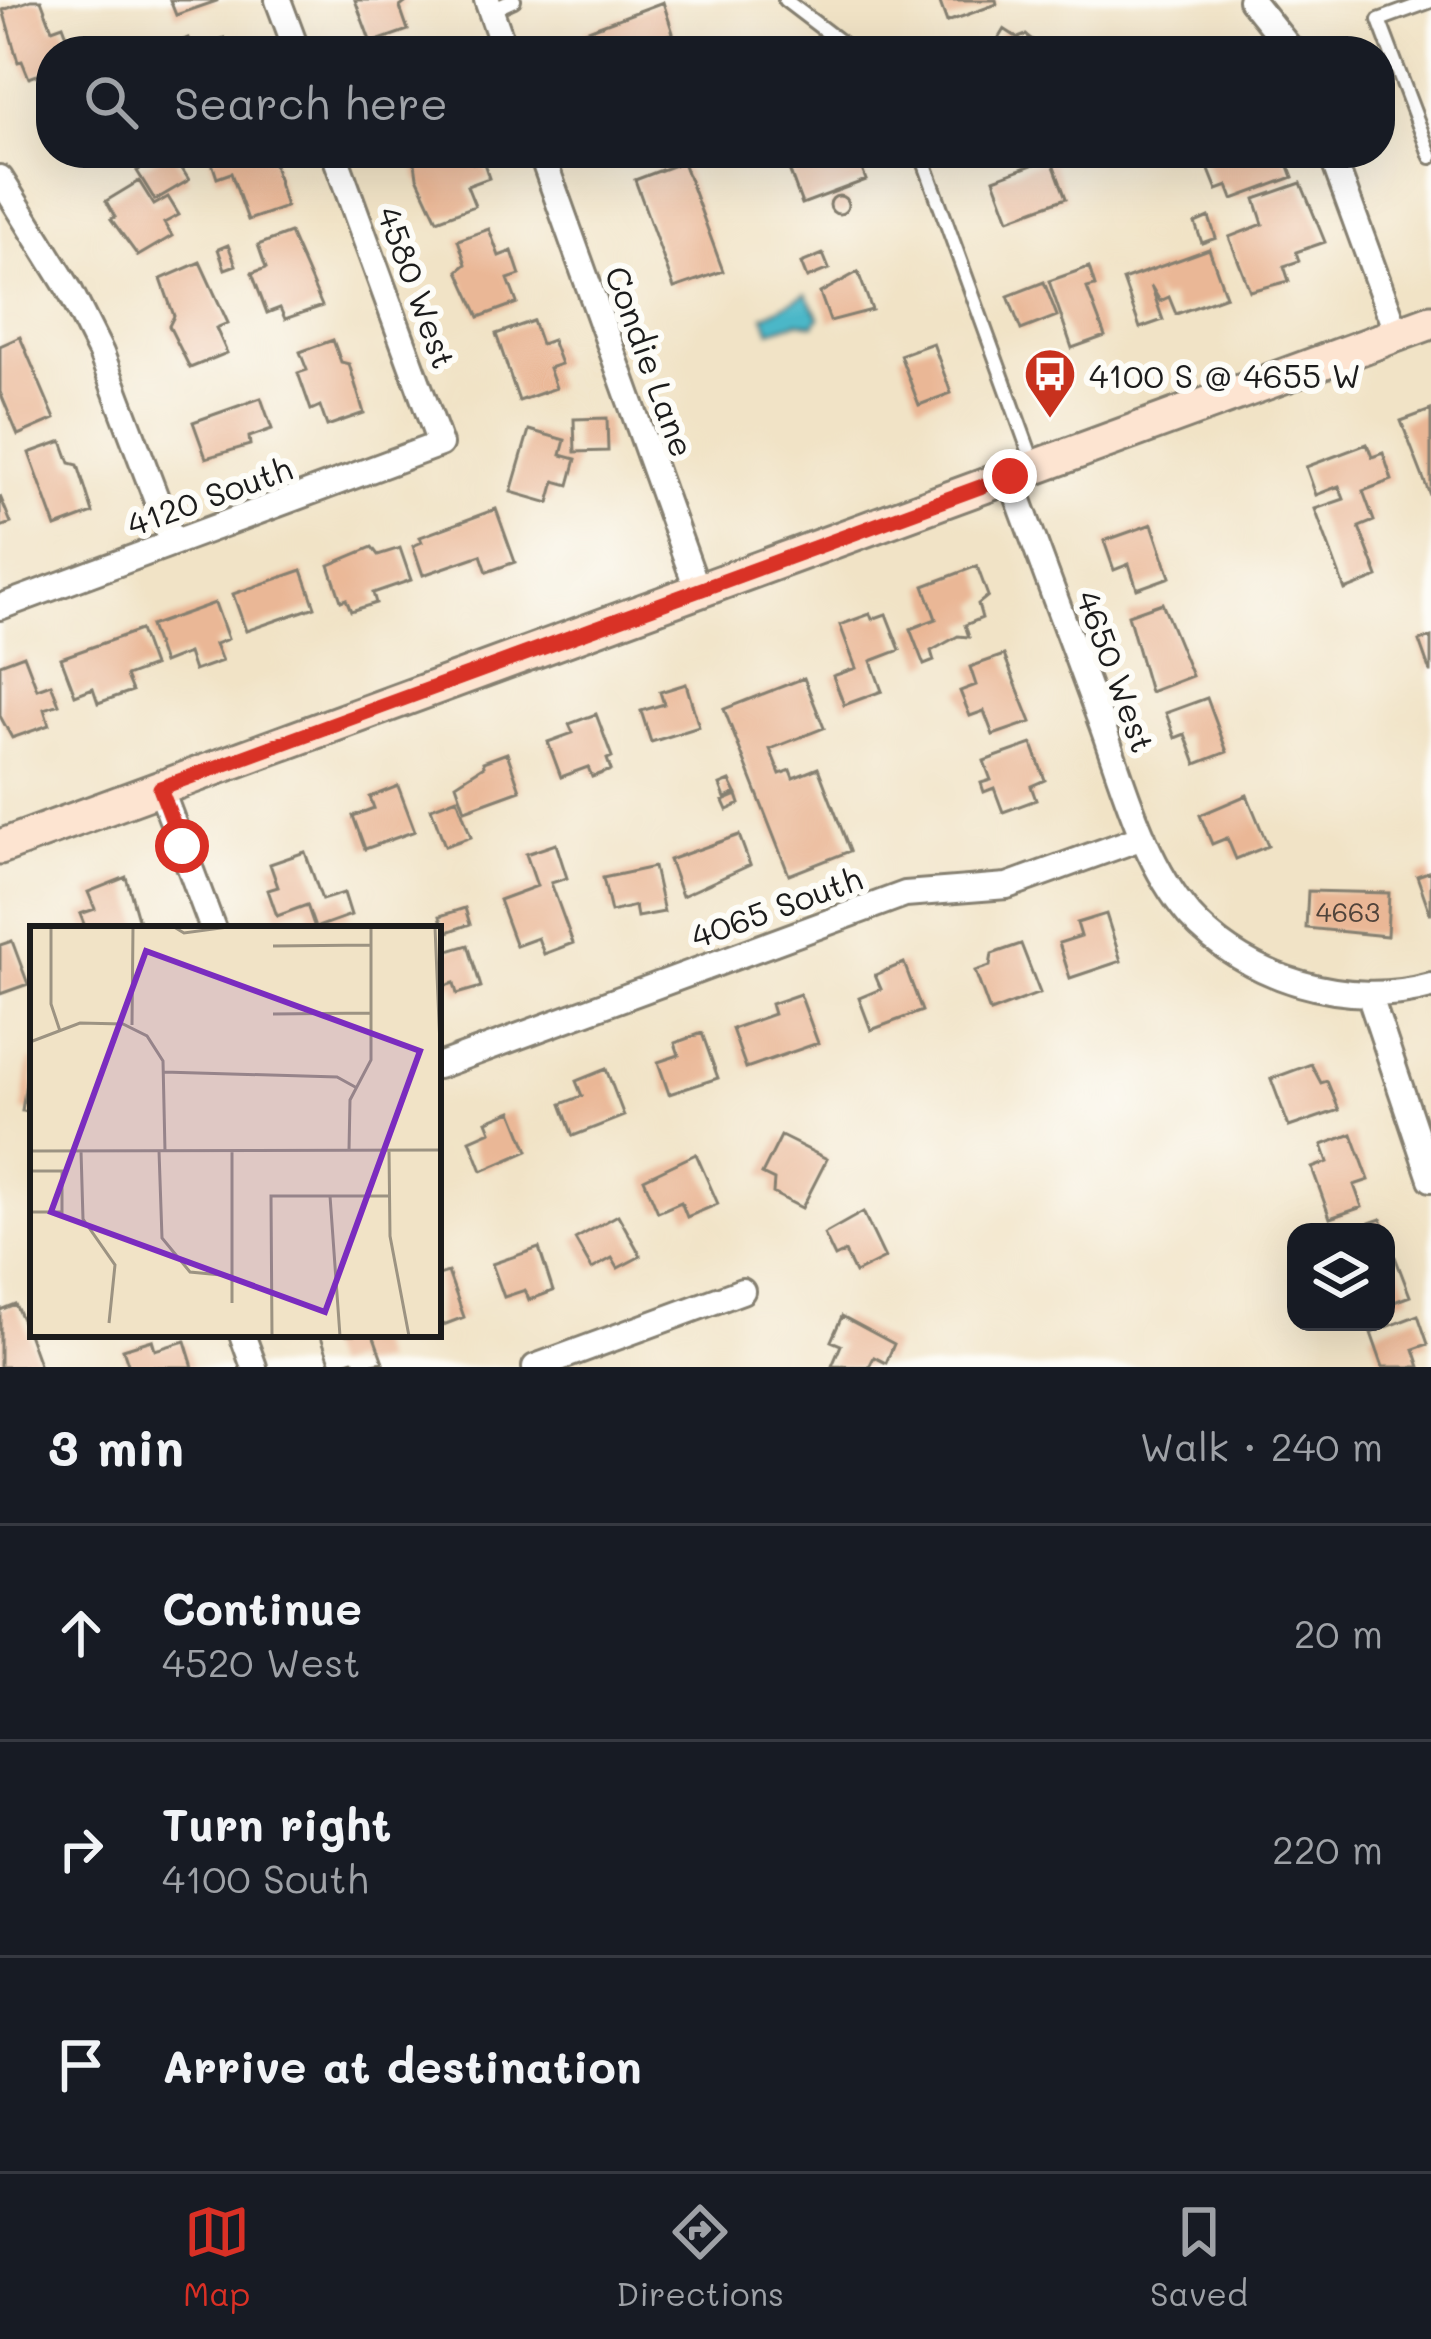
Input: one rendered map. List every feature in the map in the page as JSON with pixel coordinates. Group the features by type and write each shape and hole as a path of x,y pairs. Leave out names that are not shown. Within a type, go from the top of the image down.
{"main road":[{"path":"0,847 1431,322"}],"street":[{"path":"278,0 291,36"},
{"path":"1252,0 1280,36"},
{"path":"497,4 502,36"},
{"name":"4580 West","path":"339,168 440,444"},
{"name":"Condie Lane","path":"546,168 698,591"},
{"path":"1336,168 1397,334"},
{"path":"0,178 85,320 173,543"},
{"name":"4120 South","path":"0,607 440,444"},
{"name":"4650 West","path":"1023,472 1143,836 1168,885 1191,916 1246,959 1325,990 1370,997"},
{"path":"160,788 212,926"},
{"name":"4065 South","path":"441,1065 916,890 1007,886 1143,836"},
{"path":"1431,986 1370,997 1431,1179"},
{"path":"535,1367 742,1291"},
{"path":"243,1337 254,1367"}],"lane":[{"path":"785,0 833,36"},
{"path":"1385,36 1379,20 1431,1"},
{"path":"1395,62 1431,158"},
{"path":"925,168 1023,472"}],"water":[{"path":"806,294 819,317 814,325 798,322 770,331 764,316"}],"building":[{"path":"41,0 52,29 63,25 67,36 36,36 36,75 29,78 22,61 18,62 3,10"},
{"path":"170,0 217,0 217,1 176,15"},
{"path":"355,0 409,0 400,7 408,30 368,36"},
{"path":"939,0 996,0 997,4 947,22"},
{"path":"663,2 673,33 584,36 583,32"},
{"path":"181,168 189,180 155,200 137,171"},
{"path":"214,168 275,168 286,207 248,220 231,173 217,178"},
{"path":"416,168 486,168 489,178 467,186 475,206 437,220"},
{"path":"667,168 685,168 723,271 674,288 635,180"},
{"path":"789,168 862,168 866,180 802,204"},
{"path":"1024,168 1055,168 1066,198 1009,219 994,179"},
{"path":"1208,168 1290,168 1293,177 1233,199 1228,186 1217,190"},
{"path":"139,181 154,205 168,197 179,215 164,223 172,236 138,256 111,219 115,217 106,201"},
{"path":"1301,183 1325,242 1296,252 1299,261 1284,266 1289,281 1250,291 1229,237 1263,224 1255,199"},
{"path":"839,196 848,205 839,214 830,205"},
{"path":"1209,217 1216,238 1202,243 1195,223"},
{"path":"489,229 499,256 512,251 520,275 508,279 517,303 479,317 458,271 466,264 458,240"},
{"path":"290,233 322,306 285,319 280,308 267,313 252,273 266,268 258,245"},
{"path":"228,245 236,265 225,269 218,249"},
{"path":"1209,249 1226,296 1176,314 1169,297 1160,301 1151,286 1163,320 1140,328 1123,280"},
{"path":"823,254 829,269 807,278 801,263"},
{"path":"200,262 228,323 216,328 227,353 190,368 169,326 174,316 161,279"},
{"path":"1089,267 1095,286 1087,288 1105,336 1072,348 1049,281"},
{"path":"858,272 872,310 830,321 820,293"},
{"path":"1044,282 1057,316 1021,330 1008,296"},
{"path":"533,321 541,344 552,340 561,364 549,368 556,388 519,401 496,334"},
{"path":"20,337 55,419 18,435 0,392 0,346"},
{"path":"333,340 341,362 349,364 364,413 327,426 320,406 311,410 298,373 307,370 300,352"},
{"path":"933,343 951,393 919,405 900,355"},
{"path":"261,398 272,429 249,437 250,445 206,458 193,422"},
{"path":"1431,410 1431,498 1401,421"},
{"path":"607,418 608,451 575,452 574,419"},
{"path":"529,430 565,440 561,455 576,459 569,485 555,481 549,503 511,492"},
{"path":"62,441 70,463 78,465 93,513 56,527 29,453"},
{"path":"1367,444 1372,457 1383,453 1392,480 1363,491 1374,521 1359,527 1378,577 1345,590 1315,509 1344,499 1339,486 1316,495 1306,467"},
{"path":"0,496 11,523 0,527"},
{"path":"496,509 515,562 487,572 481,555 423,575 413,546 422,542 420,537"},
{"path":"1152,524 1170,577 1137,589 1129,564 1114,570 1104,541"},
{"path":"372,547 378,555 400,548 411,580 373,593 376,603 351,611 346,599 341,601 329,565"},
{"path":"977,566 988,596 978,604 982,618 965,625 969,637 958,636 931,651 934,661 924,665 910,629 936,619 924,586"},
{"path":"302,570 315,607 246,631 233,594"},
{"path":"215,603 228,639 215,644 222,661 194,671 188,653 163,663 150,626"},
{"path":"1162,603 1192,676 1150,692 1128,615"},
{"path":"870,614 872,619 886,614 900,650 871,661 882,691 844,705 833,676 856,668 840,625"},
{"path":"140,630 153,666 126,676 132,691 98,703 93,688 75,695 61,658"},
{"path":"1431,637 1431,672 1430,672 1419,641"},
{"path":"24,655 37,689 51,684 59,704 44,709 49,725 12,738 0,716 0,664"},
{"path":"1004,655 1031,722 993,735 984,711 970,716 960,691 976,685 970,667"},
{"path":"804,678 824,728 770,749 780,774 790,770 793,778 818,768 850,851 789,875 724,709"},
{"path":"686,684 699,727 651,742 641,711 664,704 660,692"},
{"path":"1207,698 1227,752 1196,764 1185,734 1175,738 1166,713"},
{"path":"596,714 612,757 607,759 611,770 592,777 588,767 561,777 548,742 573,733 569,724"},
{"path":"1032,744 1045,780 1031,786 1036,800 1003,812 994,788 984,792 981,783 991,780 984,761"},
{"path":"507,753 520,790 465,810 456,784 484,766 483,762"},
{"path":"730,781 736,793 725,798 720,785"},
{"path":"398,786 415,831 365,849 353,816 374,808 370,797"},
{"path":"737,795 740,804 727,810 723,801"},
{"path":"1247,795 1268,846 1236,859 1227,838 1212,844 1200,815"},
{"path":"457,798 471,837 445,846 431,808"},
{"path":"739,835 750,865 682,896 669,860"},
{"path":"556,844 567,878 551,883 573,943 544,954 538,938 516,946 499,900 537,886 526,854"},
{"path":"305,852 322,900 344,893 351,915 314,926 307,905 277,916 268,890 278,887 270,864"},
{"path":"654,867 664,912 637,917 635,906 611,912 603,878"},
{"path":"1431,871 1431,913 1430,913 1417,876"},
{"path":"126,877 140,926 85,926 80,914 95,909 88,892"},
{"path":"1308,891 1389,893 1387,936 1306,928"},
{"path":"465,908 470,924 445,933 440,916"},
{"path":"1106,914 1121,961 1070,978 1059,943 1081,936 1077,923"},
{"path":"12,941 28,984 0,994 0,945"},
{"path":"1021,944 1040,993 990,1012 975,971 990,966 992,954"},
{"path":"468,945 481,987 457,994 454,983 441,987 441,953"},
{"path":"904,963 922,1011 871,1030 859,998 881,989 875,975"},
{"path":"800,994 818,1043 746,1068 732,1029 774,1014 771,1004"},
{"path":"702,1033 718,1078 669,1094 658,1062 679,1055 675,1043"},
{"path":"29,1060 30,1112 22,1111"},
{"path":"1311,1064 1321,1083 1327,1081 1339,1110 1289,1127 1271,1079"},
{"path":"606,1069 624,1116 573,1136 561,1104 582,1096 576,1081"},
{"path":"512,1111 528,1151 482,1171 470,1140 491,1131 487,1121"},
{"path":"1352,1134 1369,1180 1354,1185 1362,1207 1330,1218 1312,1168 1328,1162 1322,1145"},
{"path":"781,1136 827,1159 802,1208 773,1193 774,1180 762,1174"},
{"path":"696,1154 718,1204 687,1217 681,1202 658,1212 644,1179"},
{"path":"863,1212 885,1258 855,1273 845,1252 835,1257 824,1234"},
{"path":"618,1215 641,1256 618,1268 612,1258 592,1269 575,1239"},
{"path":"539,1248 553,1291 529,1300 525,1290 504,1297 492,1264"},
{"path":"1395,1257 1410,1296 1395,1302"},
{"path":"448,1272 464,1317 441,1326 441,1274"},
{"path":"15,1304 40,1367 0,1367 0,1310"},
{"path":"1418,1315 1428,1344 1414,1349 1420,1367 1383,1367 1371,1333 1395,1331 1395,1324"},
{"path":"842,1316 894,1344 886,1363 874,1357 869,1367 832,1366 841,1345 831,1341"},
{"path":"321,1337 374,1337 383,1362 356,1367 353,1360 332,1367"},
{"path":"152,1340 155,1350 185,1341 193,1367 129,1367 123,1349"}],"place":[{"name":"4100 S @ 4655 W","path":"1050,420"}],"route":[{"path":"182,846 160,788 1010,476"}]}
